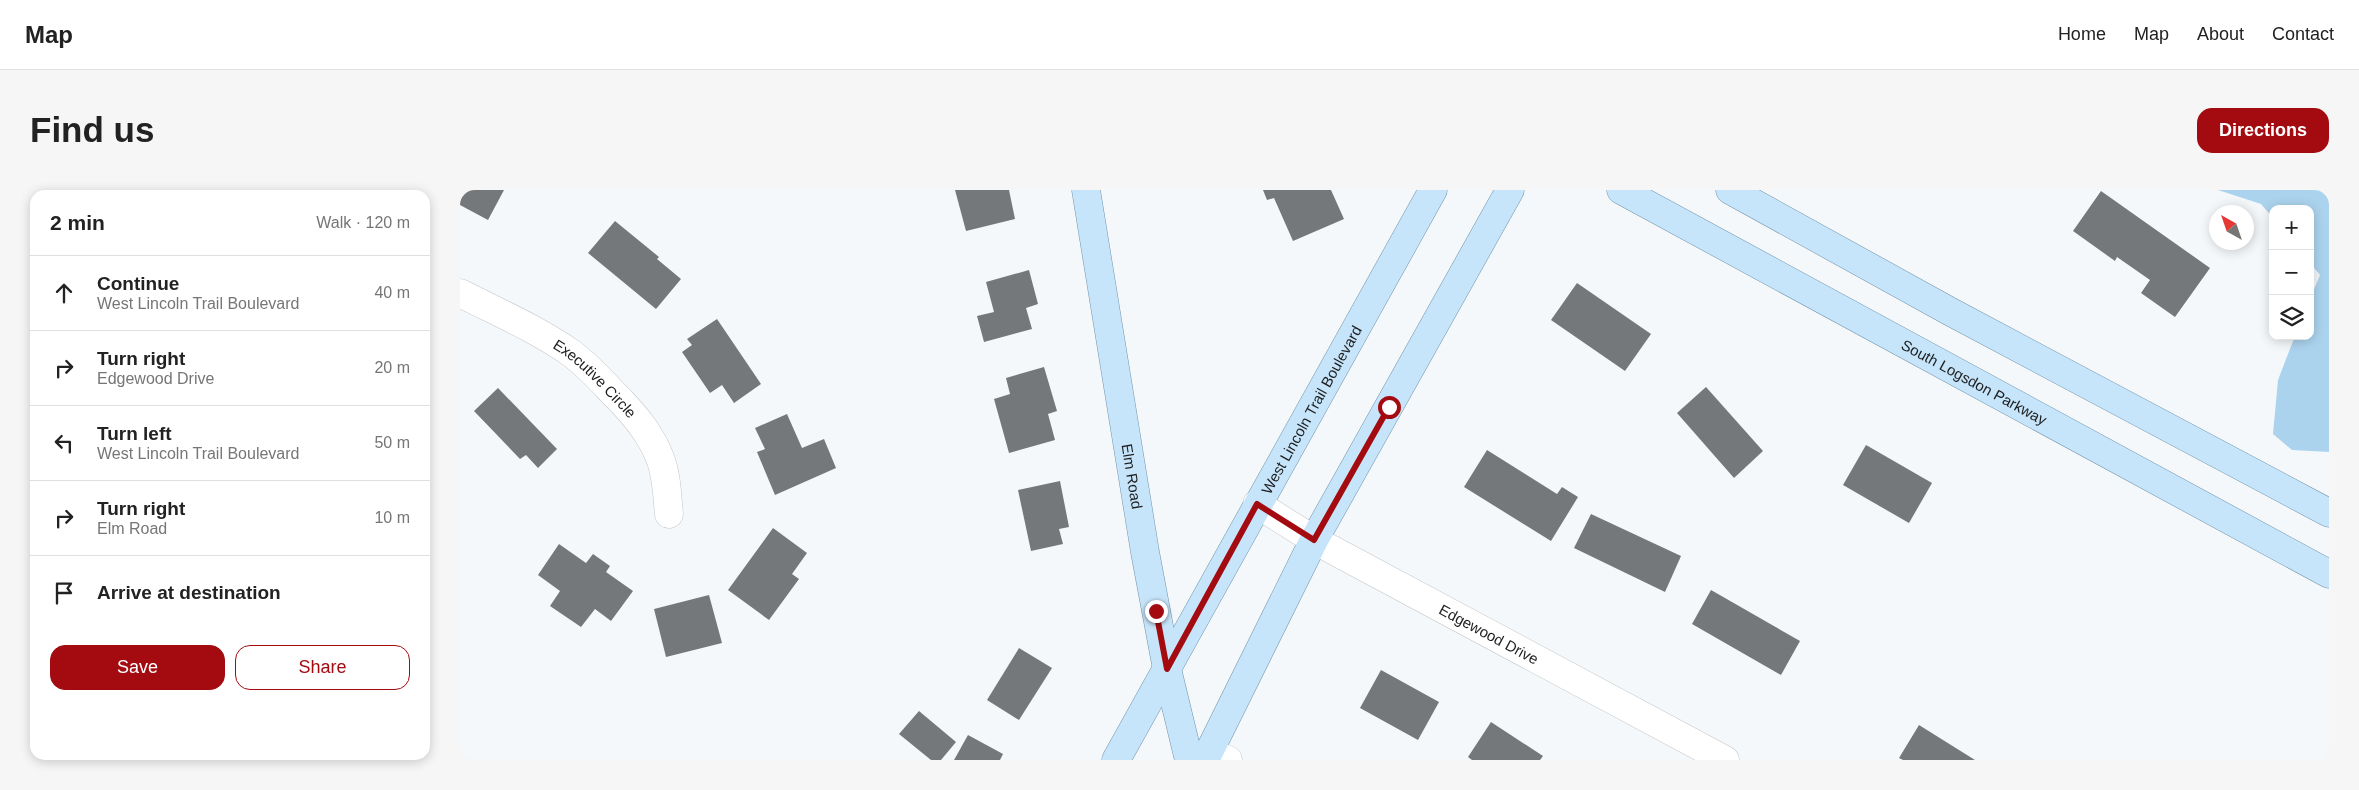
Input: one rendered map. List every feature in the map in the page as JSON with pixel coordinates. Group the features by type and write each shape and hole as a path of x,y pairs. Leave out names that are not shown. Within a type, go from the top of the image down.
{"main road":[{"name":"Elm Road","path":"1086,190 1145,552 1167,669 1208,758"},
{"name":"West Lincoln Trail Boulevard","path":"1116,760 1433,190"},
{"path":"1208,758 1314,540 1510,190"},
{"name":"South Logsdon Parkway","path":"1621,190 2329,574"},
{"path":"1730,190 1951,312 2329,513"}],"street":[{"name":"Executive Circle","path":"460,293 530,328 571,354 591,370 639,420 660,458 666,478 669,514"},
{"name":"Edgewood Drive","path":"1257,504 1314,540 1725,760"}],"shaded area":[{"path":"2218,190 2329,190 2329,452 2292,450 2273,434 2278,380 2293,340 2314,340 2314,289 2320,275 2314,268 2314,205 2269,205 2269,213 2261,204"}],"building":[{"path":"460,190 504,190 488,220 460,205"},
{"path":"955,190 1009,190 1015,219 966,231"},
{"path":"1263,190 1331,190 1344,219 1293,241 1274,198 1267,200"},
{"path":"2101,191 2210,268 2175,317 2141,293 2150,280 2117,257 2115,261 2073,231"},
{"path":"615,221 659,257 657,259 681,279 656,309 588,253"},
{"path":"1029,270 1038,304 1026,308 1032,329 984,342 977,316 994,312 986,282"},
{"path":"1577,283 1651,334 1625,371 1551,320"},
{"path":"717,319 761,384 734,403 722,385 710,393 682,352 692,345 687,339"},
{"path":"1044,367 1057,411 1048,414 1055,440 1009,453 994,399 1010,394 1006,378"},
{"path":"1706,387 1763,451 1734,478 1677,413"},
{"path":"498,388 557,449 538,468 526,455 520,459 474,411"},
{"path":"787,414 802,448 824,439 836,468 775,495 757,452 765,449 755,428"},
{"path":"1866,445 1932,483 1909,523 1843,485"},
{"path":"1487,450 1557,494 1562,487 1578,497 1551,541 1464,487"},
{"path":"1060,481 1069,527 1059,529 1063,544 1031,551 1018,490"},
{"path":"1591,514 1681,556 1665,592 1574,548"},
{"path":"773,528 807,553 792,574 799,579 769,620 728,590"},
{"path":"559,544 586,563 593,554 610,566 606,572 633,591 611,621 595,609 581,627 550,606 560,591 538,575"},
{"path":"1711,590 1800,641 1781,675 1692,624"},
{"path":"709,595 722,643 666,657 654,609"},
{"path":"1019,648 1052,668 1019,720 987,700"},
{"path":"1381,670 1439,702 1418,740 1360,708"},
{"path":"919,711 956,742 941,760 931,760 899,734"},
{"path":"1491,722 1543,756 1540,760 1472,760 1468,757"},
{"path":"1919,725 1975,760 1903,760 1899,758"},
{"path":"968,735 1003,754 1000,760 954,760"}],"route":[{"path":"1156,611 1167,669 1257,504 1314,540 1389,407"}]}
